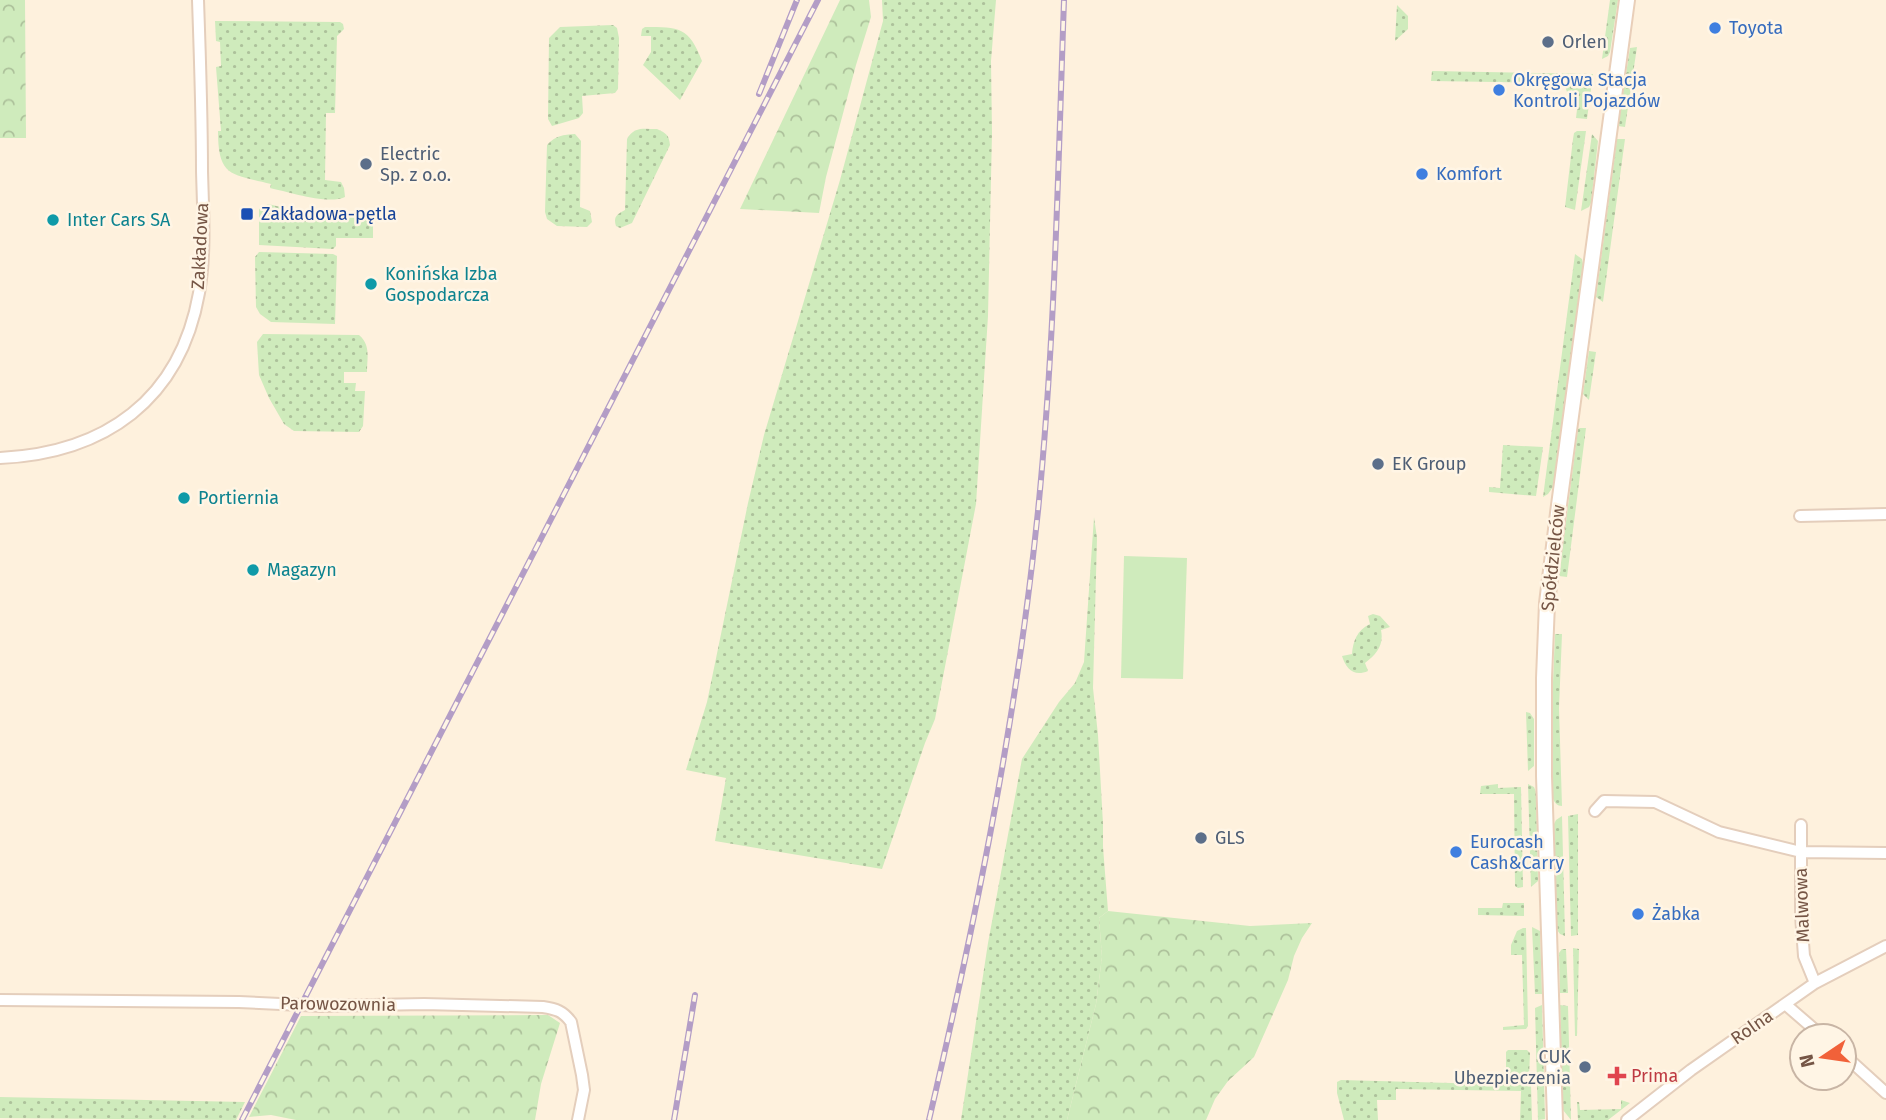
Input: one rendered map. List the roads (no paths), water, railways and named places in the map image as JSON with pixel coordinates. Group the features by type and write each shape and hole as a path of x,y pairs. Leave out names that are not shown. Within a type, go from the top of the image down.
{"street":[{"name":"Zakładowa","path":"0,458 28,457 61,450 115,427 163,382 183,346 199,293 203,248 198,0"},
{"name":"Spółdzielców","path":"1556,1118 1544,776 1543,701 1547,613 1627,0"},
{"path":"1800,516 1886,514"},
{"path":"1595,811 1604,801 1655,802 1719,832 1801,852 1886,853"},
{"name":"Malwowa","path":"1801,825 1804,956 1815,983"},
{"name":"Rolna","path":"1626,1120 1691,1070 1815,983 1886,946"},
{"name":"Parowozownia","path":"0,1000 239,1002 322,1006 424,1004 557,1009 566,1014 570,1022 582,1075 584,1090 579,1120"},
{"path":"1785,1004 1806,1022"},
{"path":"1858,1068 1886,1093"}],"railway":[{"path":"759,94 797,0"},
{"path":"242,1120 818,0"},
{"path":"929,1120 979,893 1007,741 1029,588 1048,383 1064,0"},
{"path":"674,1120 695,995"}],"place":[{"name":"Toyota","path":"1715,28"},
{"name":"Orlen","path":"1548,42"},
{"name":"Okręgowa Stacja Kontroli Pojazdów","path":"1499,90"},
{"name":"Electric Sp. z o.o.","path":"366,164"},
{"name":"Komfort","path":"1422,174"},
{"name":"Zakładowa-pętla","path":"247,214"},
{"name":"Inter Cars SA","path":"53,220"},
{"name":"Konińska Izba Gospodarcza","path":"371,284"},
{"name":"EK Group","path":"1378,464"},
{"name":"Portiernia","path":"184,498"},
{"name":"Magazyn","path":"253,570"},
{"name":"GLS","path":"1201,838"},
{"name":"Eurocash Cash&Carry","path":"1456,852"},
{"name":"Żabka","path":"1638,914"},
{"name":"CUK Ubezpieczenia","path":"1585,1067"},
{"name":"Prima","path":"1617,1076"}]}
